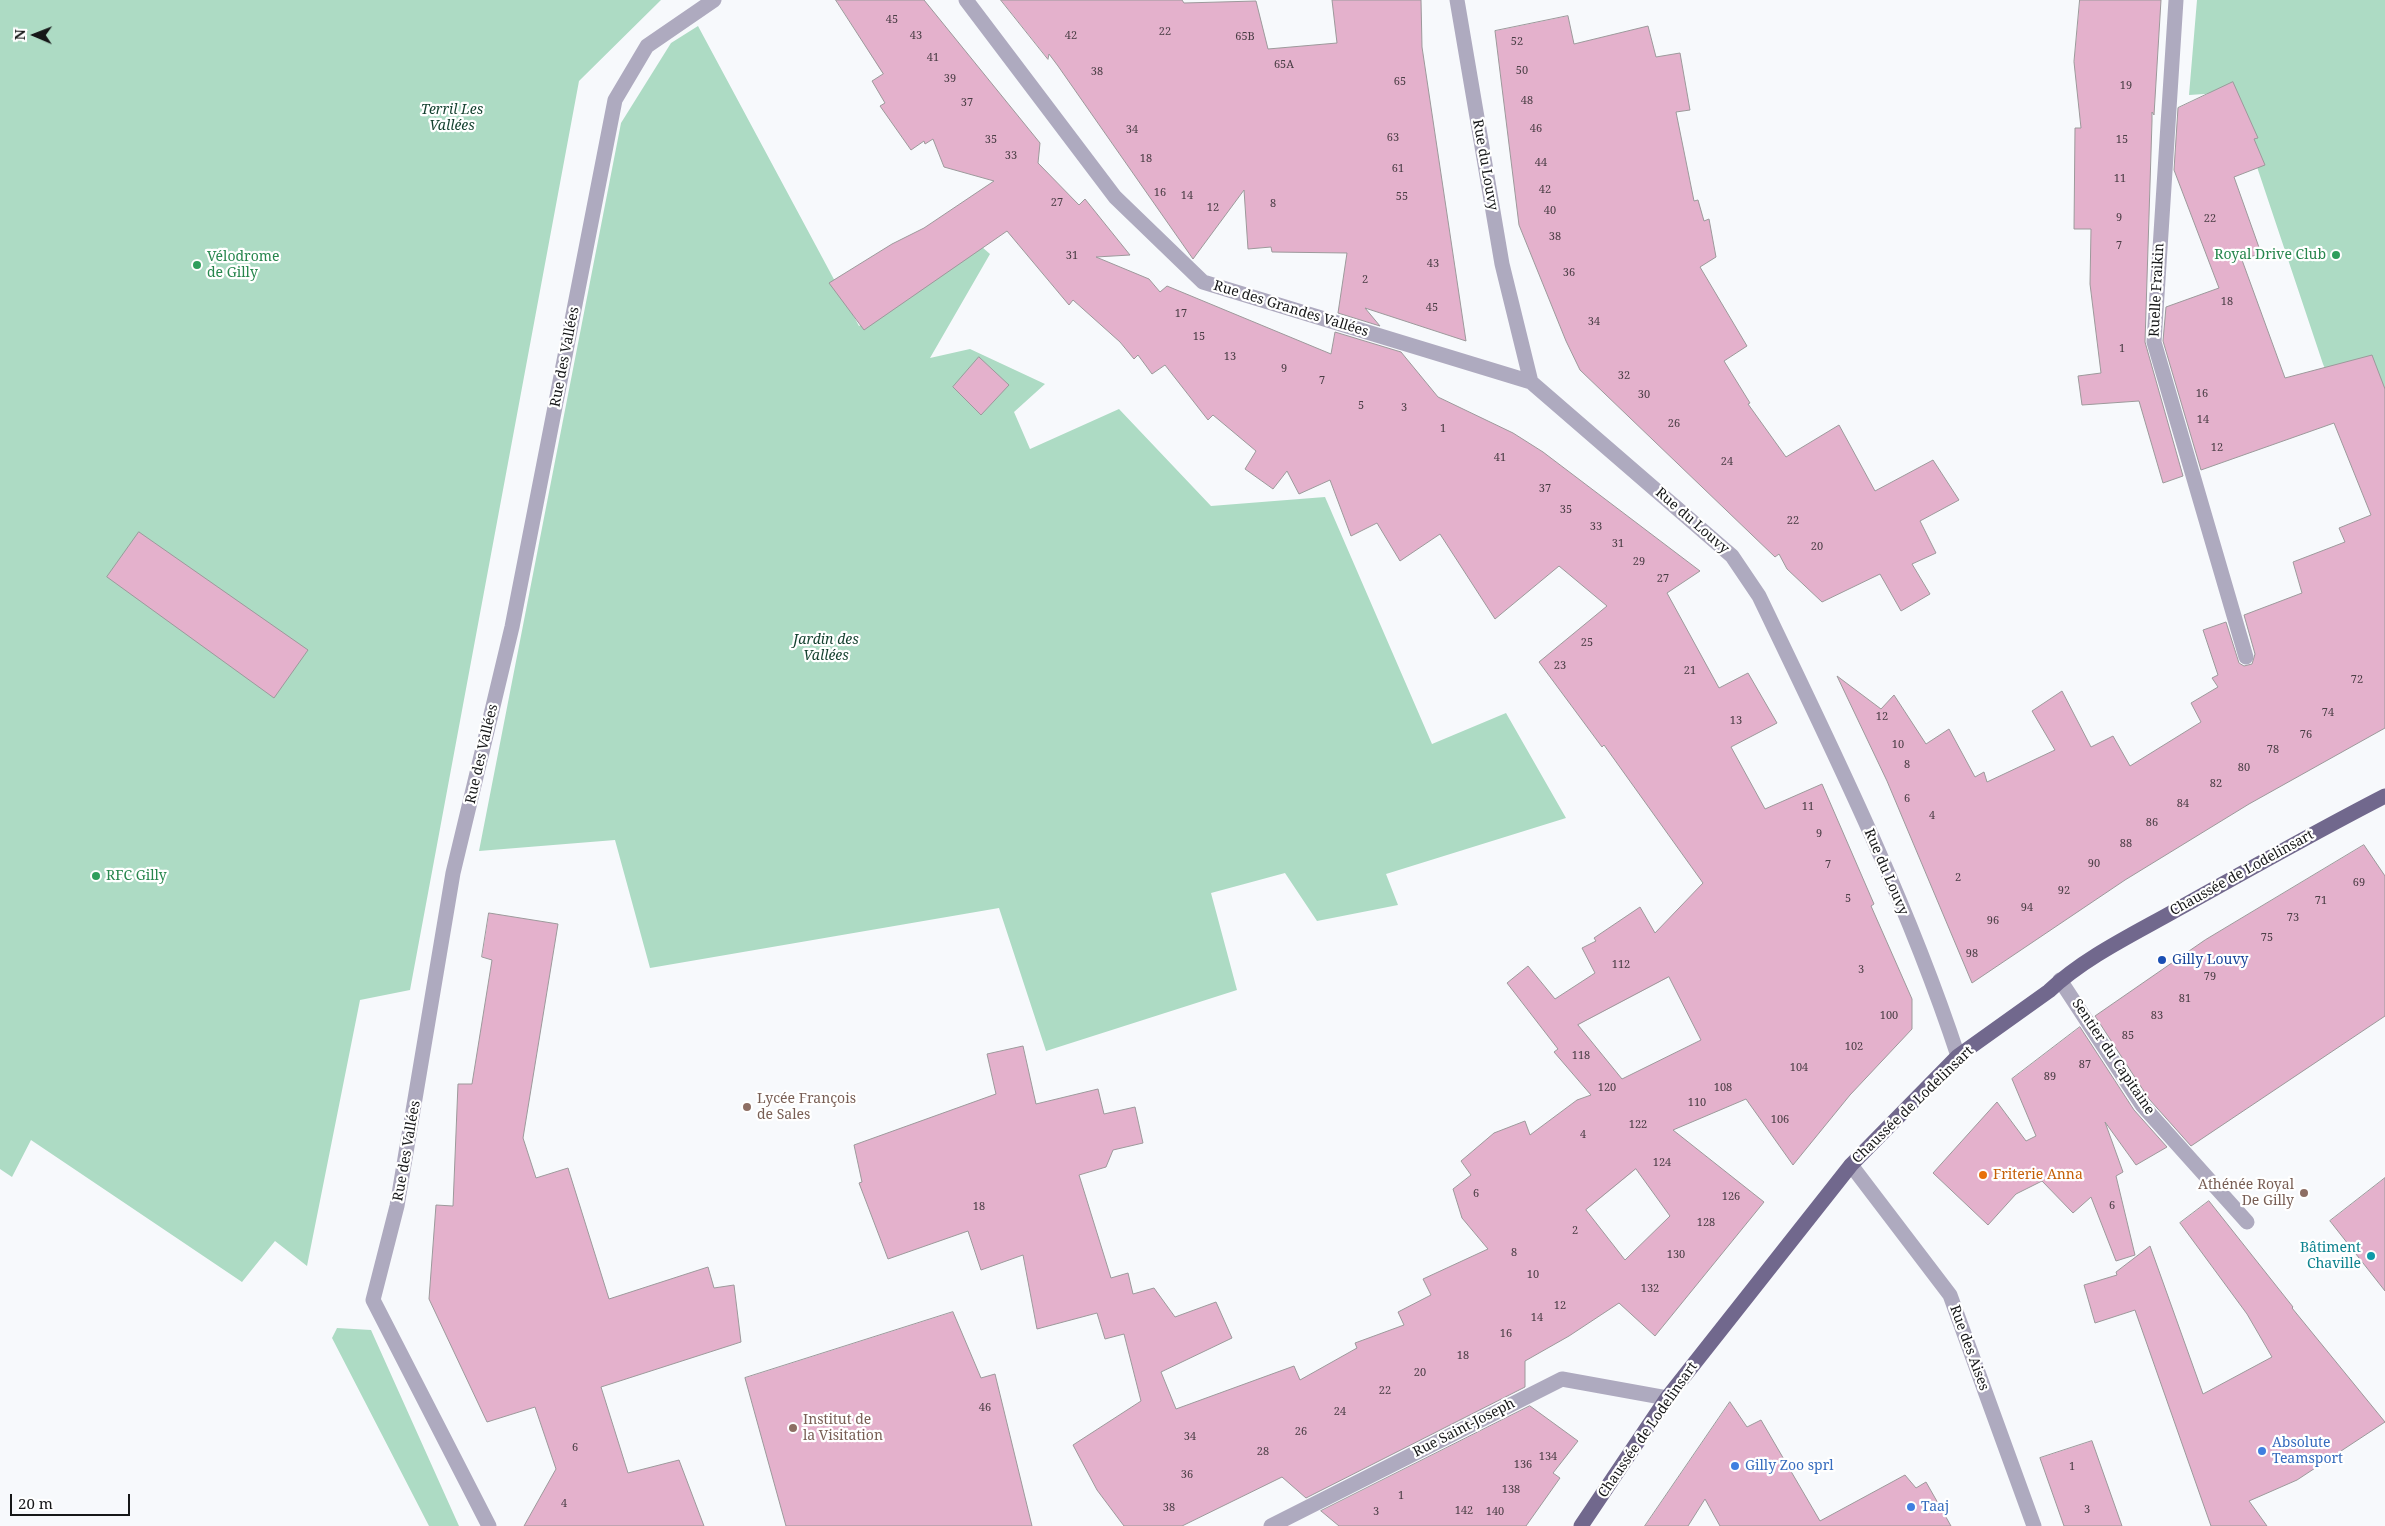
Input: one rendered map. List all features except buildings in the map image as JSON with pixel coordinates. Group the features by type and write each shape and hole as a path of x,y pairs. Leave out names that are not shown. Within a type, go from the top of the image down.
{"main road":[{"name":"Chaussée de Lodelinsart","path":"1581,1526 1667,1398 1850,1165 1958,1056 2049,991 2060,980 2120,942 2328,825 2385,796"}],"street":[{"name":"Rue des Vallées","path":"489,1526 373,1300 398,1206 453,873 512,627 616,100 647,46 714,0"},
{"name":"Rue des Grandes Vallées","path":"966,0 1115,197 1203,282 1531,382"},
{"name":"Rue du Louvy","path":"1458,0 1502,264 1531,382 1732,556 1759,596 1892,883 1946,1018 1958,1056"},
{"name":"Ruelle Fraikin","path":"2176,0 2154,342 2246,657"},
{"name":"Sentier du Capitaine","path":"2060,980 2142,1105 2247,1222"},
{"name":"Rue des Aises","path":"1850,1165 1950,1295 2034,1526"},
{"name":"Rue Saint-Joseph","path":"1272,1526 1562,1379 1667,1398"}],"green space":[{"name":"Terril Les Vallées","path":"0,0 661,0 579,81 410,990 360,1000 307,1266 275,1241 242,1282 31,1140 12,1177 0,1169"},
{"name":"Royal Drive Club","path":"2197,0 2385,0 2385,504 2323,364 2250,146 2235,92 2189,95"},
{"name":"Jardin des Vallées","path":"698,26 859,326 982,247 990,254 930,358 970,349 1045,384 1014,412 1030,449 1119,409 1211,506 1325,497 1432,744 1506,713 1566,818 1386,874 1398,905 1317,921 1285,873 1211,893 1237,990 1046,1051 999,908 650,968 615,840 479,851 621,123 671,43"},
{"path":"337,1328 371,1330 459,1526 429,1526 332,1338"}],"place":[{"name":"Royal Drive Club","path":"2336,255"},
{"name":"Vélodrome de Gilly","path":"197,265"},
{"name":"RFC Gilly","path":"96,876"},
{"name":"Gilly Louvy","path":"2162,960"},
{"name":"Lycée François de Sales","path":"747,1107"},
{"name":"Friterie Anna","path":"1983,1175"},
{"name":"Athénée Royal De Gilly","path":"2304,1193"},
{"name":"Bâtiment Chaville","path":"2371,1256"},
{"name":"Institut de la Visitation","path":"793,1428"},
{"name":"Absolute Teamsport","path":"2262,1451"},
{"name":"Gilly Zoo sprl","path":"1735,1466"},
{"name":"Taaj","path":"1911,1507"}]}
